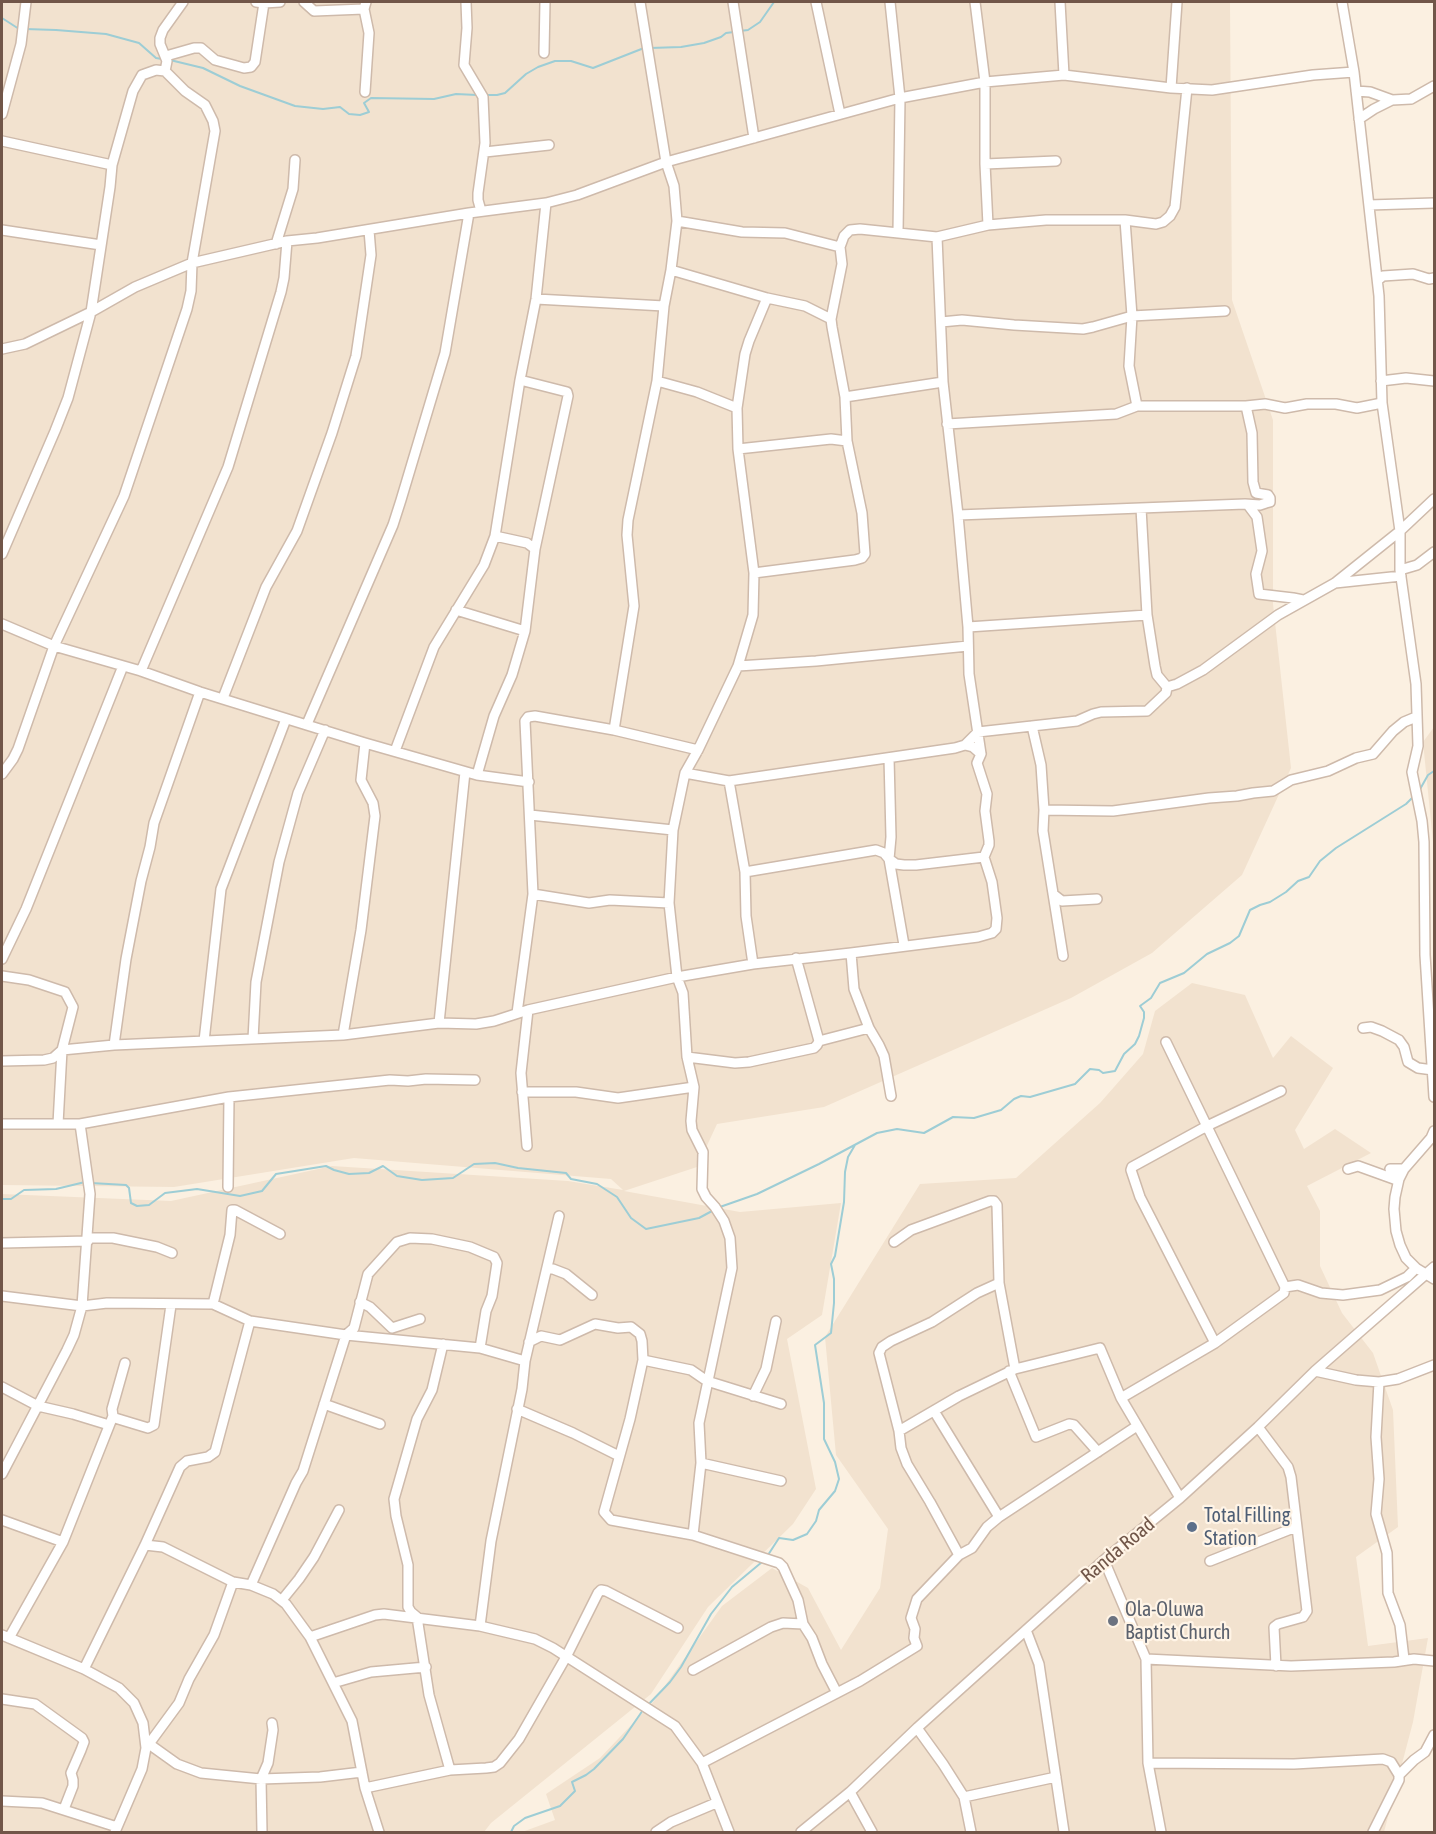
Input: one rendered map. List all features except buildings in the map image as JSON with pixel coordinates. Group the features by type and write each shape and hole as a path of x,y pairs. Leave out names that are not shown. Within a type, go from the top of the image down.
{"street":[{"path":"2,114 21,44 26,2"},
{"path":"165,71 167,61 160,38 183,2"},
{"path":"166,56 201,48 215,60 244,68 251,67 255,62 260,2 279,2"},
{"path":"304,2 314,11 365,5 369,33 365,92"},
{"path":"466,2 467,28 464,65 483,97 484,152 478,193 481,211"},
{"path":"544,53 545,2"},
{"path":"614,730 634,606 627,535 628,520 657,381 664,306 677,221 674,186 666,162 640,2"},
{"path":"733,2 754,138"},
{"path":"816,2 840,114"},
{"path":"890,2 900,98 898,232"},
{"path":"975,2 985,82 988,225"},
{"path":"1060,2 1064,75"},
{"path":"1171,88 1177,2"},
{"path":"1342,2 1354,72 1370,205 1380,310 1382,403 1400,531 1400,573 1416,684 1418,746 1412,772 1422,821 1425,955 1434,1097"},
{"path":"2,554 68,398 91,312 112,165 133,91 142,75 156,70 165,71 185,91 205,105 215,131 192,263 191,291 187,309 124,496 54,646 14,759 2,774"},
{"path":"2,349 25,344 91,312 135,287 192,263 287,241 546,203 577,195 666,162 900,98 985,82 1064,75 1171,88 1212,90 1313,75 1354,72"},
{"path":"754,573 862,558 865,554 862,513 847,441 845,397 831,319 842,264 840,247 850,230 898,232 937,237 988,225 1046,220 1125,220 1156,224 1163,222 1175,207 1187,88"},
{"path":"1356,91 1370,92 1392,100 1411,99 1433,88"},
{"path":"1359,119 1392,100"},
{"path":"2,141 112,165"},
{"path":"484,152 549,145"},
{"path":"276,244 293,189 295,160"},
{"path":"985,164 1056,161"},
{"path":"395,751 434,647 484,565 495,536 520,380 536,299 546,203"},
{"path":"1370,205 1434,203"},
{"path":"307,724 393,525 401,500 445,354 469,213"},
{"path":"1125,220 1132,316 1129,355 1137,406"},
{"path":"677,221 742,232 785,232 840,247"},
{"path":"2,230 101,245"},
{"path":"223,698 266,587 297,531 353,367 371,255 369,230"},
{"path":"2,1061 44,1060 53,1058 62,1050 114,1045 343,1035 439,1023 476,1024 677,977 753,964 992,933 996,929 997,918 992,882 984,857 989,845 985,811 987,794 977,763 981,754 969,674 968,627 943,382 937,237"},
{"path":"141,671 228,467 281,292 287,241"},
{"path":"671,270 767,298 805,306 831,319"},
{"path":"1378,280 1383,276 1413,274 1429,279 1434,278"},
{"path":"693,1534 701,1463 699,1423 731,1276 730,1239 724,1221 702,1189 703,1152 692,1130 694,1088 687,1057 683,993 677,977 669,903 674,830 685,773 738,666 753,615 754,573 738,449 737,408 745,354 767,298"},
{"path":"536,299 664,306"},
{"path":"941,321 962,320 1083,328 1132,316 1225,311"},
{"path":"1381,381 1406,378 1434,381"},
{"path":"477,775 494,716 512,675 525,631 531,546 537,536 568,396 567,392 520,380"},
{"path":"657,381 698,392 737,408"},
{"path":"845,397 943,382"},
{"path":"947,424 1116,414 1137,406 1265,404 1286,408 1307,404 1336,404 1357,408 1382,403"},
{"path":"958,515 1248,505 1270,502 1268,495 1256,493 1253,482 1252,433 1246,406"},
{"path":"738,449 831,439 847,441"},
{"path":"1167,687 1203,670 1278,615 1335,583 1400,531 1434,499"},
{"path":"1248,505 1257,517 1262,551 1256,574 1259,594 1303,600"},
{"path":"965,745 978,732 1077,721 1101,712 1147,711 1166,693 1167,687 1157,675 1147,615 1141,508"},
{"path":"495,536 531,546"},
{"path":"1335,583 1400,573 1417,565 1434,552"},
{"path":"456,610 525,631"},
{"path":"968,627 1147,615"},
{"path":"2,624 54,646 141,671 200,692 365,743 477,775 529,782"},
{"path":"738,666 816,661 968,645"},
{"path":"2,959 26,909 123,666"},
{"path":"114,1045 126,959 154,823 200,692"},
{"path":"517,1013 533,894 525,721 528,717 535,717 614,730 698,750"},
{"path":"1044,810 1113,811 1273,791 1291,780 1328,771 1356,758 1373,754 1393,731 1404,722 1416,717"},
{"path":"204,1041 221,889 286,719"},
{"path":"1032,726 1041,765 1043,831 1063,956"},
{"path":"253,1039 256,982 279,862 298,793 325,730"},
{"path":"343,1035 361,930 375,816 374,803 362,780 365,743"},
{"path":"685,773 729,781 965,745 973,747 981,754"},
{"path":"890,758 889,859 904,945"},
{"path":"439,1023 465,771"},
{"path":"729,781 745,872 746,916 753,964"},
{"path":"530,815 674,830"},
{"path":"745,872 876,850 884,853 896,864 916,865 984,857"},
{"path":"1424,865 1434,861"},
{"path":"533,894 590,903 610,900 669,903"},
{"path":"1053,894 1062,901 1097,899"},
{"path":"851,953 854,989 868,1028 884,1056 891,1096"},
{"path":"796,958 819,1041"},
{"path":"2,976 29,980 65,992 73,1007 62,1050 58,1124"},
{"path":"527,1146 521,1073 528,1010"},
{"path":"1363,1028 1371,1027 1399,1040 1404,1047 1408,1062 1418,1068 1433,1070"},
{"path":"687,1057 735,1063 748,1062 813,1048 819,1041 868,1028"},
{"path":"1121,1398 1215,1343 1284,1293 1285,1287 1166,1042"},
{"path":"2,1124 80,1124 229,1097 390,1080 476,1080"},
{"path":"522,1092 576,1092 618,1098 694,1088"},
{"path":"1215,1343 1140,1197 1131,1170 1132,1167 1207,1126 1281,1091"},
{"path":"228,1187 229,1097"},
{"path":"2,1474 74,1335 82,1306 90,1194 80,1124"},
{"path":"1430,1276 1416,1268 1406,1258 1400,1245 1396,1231 1395,1197 1404,1169 1431,1138 1434,1131"},
{"path":"1348,1169 1358,1166 1395,1179 1390,1169 1404,1169"},
{"path":"894,1242 911,1230 990,1201 997,1204 999,1283 1012,1370 1036,1437 1069,1424 1074,1425 1098,1452"},
{"path":"213,1304 230,1235 232,1210 280,1234"},
{"path":"480,1626 491,1541 522,1389 525,1361 559,1216"},
{"path":"2,1243 114,1238 172,1252"},
{"path":"251,1585 303,1471 346,1335 354,1328 368,1275 397,1242 410,1238 432,1239 470,1247 494,1257 497,1263 492,1296 486,1311 480,1348"},
{"path":"1285,1287 1298,1285 1321,1293 1343,1295 1380,1290 1407,1276 1416,1268"},
{"name":"Randa Road","path":"801,1833 850,1792 917,1728 1104,1560 1180,1497 1258,1427 1315,1371 1430,1276 1434,1268"},
{"path":"547,1269 566,1274 592,1295"},
{"path":"959,1555 907,1464 901,1448 899,1431 879,1353 882,1347 932,1322 977,1293 999,1283"},
{"path":"2,1296 82,1306 107,1303 213,1304 250,1321 346,1335 480,1348 525,1361"},
{"path":"360,1302 370,1307 392,1329 420,1319"},
{"path":"2,1387 38,1406 111,1421 115,1418 148,1428 154,1425 171,1305"},
{"path":"84,1669 145,1545 180,1467 187,1461 208,1457 215,1452 250,1321"},
{"path":"753,1396 766,1369 776,1321"},
{"path":"529,1342 542,1336 560,1340 568,1338 595,1324 618,1328 631,1327 640,1334 643,1360 630,1419 604,1512 606,1516 611,1520 693,1534 779,1563 798,1600 803,1624 812,1638 837,1693"},
{"path":"444,1344 432,1390 417,1419 394,1499 408,1565 408,1607 417,1617 429,1695 450,1770"},
{"path":"899,1431 1012,1370 1100,1348 1121,1398 1180,1497"},
{"path":"643,1360 691,1370 707,1381 782,1404"},
{"path":"2,1801 42,1803 64,1809 116,1830 142,1769 147,1746 143,1723 134,1703 119,1688 84,1669 5,1637 63,1542 111,1421 111,1409 125,1363"},
{"path":"1315,1371 1356,1380 1379,1382 1398,1379 1434,1365"},
{"path":"1379,1382 1376,1437 1379,1479 1376,1514 1387,1553 1388,1593 1400,1625 1404,1659"},
{"path":"324,1404 380,1424"},
{"path":"517,1409 619,1456"},
{"path":"934,1411 999,1517"},
{"path":"702,1763 860,1681 917,1646 911,1618 917,1599 959,1555 972,1548 987,1527 1137,1426"},
{"path":"1258,1427 1288,1467 1291,1477 1307,1611 1303,1617 1278,1624 1275,1627 1276,1666"},
{"path":"701,1463 780,1481"},
{"path":"282,1600 314,1557 339,1510"},
{"path":"2,1520 63,1542"},
{"path":"1210,1561 1296,1527"},
{"path":"145,1545 163,1547 233,1582 251,1585 282,1600 310,1637 352,1721 365,1788 379,1833"},
{"path":"1104,1560 1146,1659 1148,1763 1161,1833"},
{"path":"147,1746 179,1703 189,1679 214,1635 233,1582"},
{"path":"365,1788 450,1770 494,1767 500,1763 519,1739 601,1590 606,1590 678,1628"},
{"path":"310,1637 384,1614 480,1626 536,1639 668,1720 682,1734 702,1763 729,1833"},
{"path":"693,1670 771,1627 783,1623 803,1624"},
{"path":"1026,1630 1039,1664 1064,1833"},
{"path":"1146,1659 1276,1666 1404,1659 1434,1661"},
{"path":"333,1683 371,1672 426,1668"},
{"path":"2,1699 35,1704 82,1738 84,1742 70,1773 73,1786 64,1809"},
{"path":"262,1833 261,1779 268,1763 272,1723"},
{"path":"917,1728 964,1797 971,1833"},
{"path":"1399,1775 1425,1752 1434,1735"},
{"path":"147,1746 192,1770 261,1779 320,1777 362,1772"},
{"path":"1148,1763 1294,1764 1383,1759 1414,1760"},
{"path":"1373,1833 1399,1780 1399,1775 1391,1761"},
{"path":"964,1797 1056,1777"},
{"path":"850,1792 872,1833"},
{"path":"656,1833 671,1822 716,1803"}],"shaded area":[{"path":"2,2 1230,2 1232,300 1273,420 1273,604 1291,768 1242,875 1152,953 1071,998 824,1107 717,1124 697,1167 624,1191 740,1212 841,1203 822,1315 787,1339 816,1489 793,1524 708,1607 651,1694 491,1823 484,1832 2,1832 2,1194 171,1201 332,1166 568,1181 623,1190 611,1179 354,1158 174,1187 2,1185"},
{"path":"1434,727 1434,852 1423,742"},
{"path":"1192,983 1245,995 1273,1058 1291,1036 1333,1068 1295,1130 1304,1149 1335,1129 1371,1153 1307,1186 1320,1211 1320,1266 1342,1313 1373,1353 1393,1410 1398,1527 1356,1557 1368,1646 1428,1638 1413,1722 1384,1832 522,1832 555,1820 546,1794 600,1758 654,1701 722,1606 772,1568 808,1588 841,1650 880,1588 888,1529 836,1455 825,1337 920,1184 1016,1178 1100,1103 1143,1054 1155,1011"}],"waterway":[{"path":"740,31 748,30 760,22 774,2"},
{"path":"2,18 19,29"},
{"path":"25,29 106,34 139,43 156,58 162,59"},
{"path":"650,48 681,47 704,43 726,33 734,32"},
{"path":"486,95 505,93 526,74 555,61 571,61 593,68 644,48"},
{"path":"170,60 203,68 240,86 295,106 323,109 340,107 349,114 360,115 369,112 364,103 371,98 434,99 456,94 477,95"},
{"path":"1419,791 1428,775 1434,771"},
{"path":"717,1208 757,1194 877,1133 897,1129 924,1133 953,1117 974,1118 1001,1110 1021,1096 1030,1097 1075,1084 1090,1069 1103,1073 1115,1071 1124,1054 1135,1044 1139,1036 1144,1018 1144,1012 1140,1006 1151,998 1160,983 1184,973 1207,954 1230,943 1239,936 1250,910 1270,902 1298,881 1309,877 1320,861 1336,848 1406,804 1413,797"},
{"path":"768,1555 779,1538 793,1540 807,1534 816,1521 819,1510 835,1491 839,1479 835,1462 824,1439 824,1403 815,1345 831,1333 834,1303 834,1279 831,1264 835,1256 844,1202 848,1157 855,1145"},
{"path":"91,1183 126,1185 129,1188 131,1203 137,1206 149,1205 165,1193 197,1189 240,1196 262,1191 276,1174 326,1166 349,1174 369,1173 383,1166 397,1176 422,1180 453,1178 474,1164 495,1163 566,1173 571,1179 597,1184 617,1197 631,1218 646,1229 699,1218 712,1211"},
{"path":"2,1199 11,1199 24,1190 56,1189 85,1182"},
{"path":"647,1706 681,1667 711,1614 732,1587 762,1562"},
{"path":"511,1832 514,1826 525,1818 560,1806 575,1791 572,1782 594,1769 623,1739 643,1710"}],"place":[{"name":"Total Filling Station","path":"1192,1527"},
{"name":"Ola-Oluwa Baptist Church","path":"1113,1621"}]}
